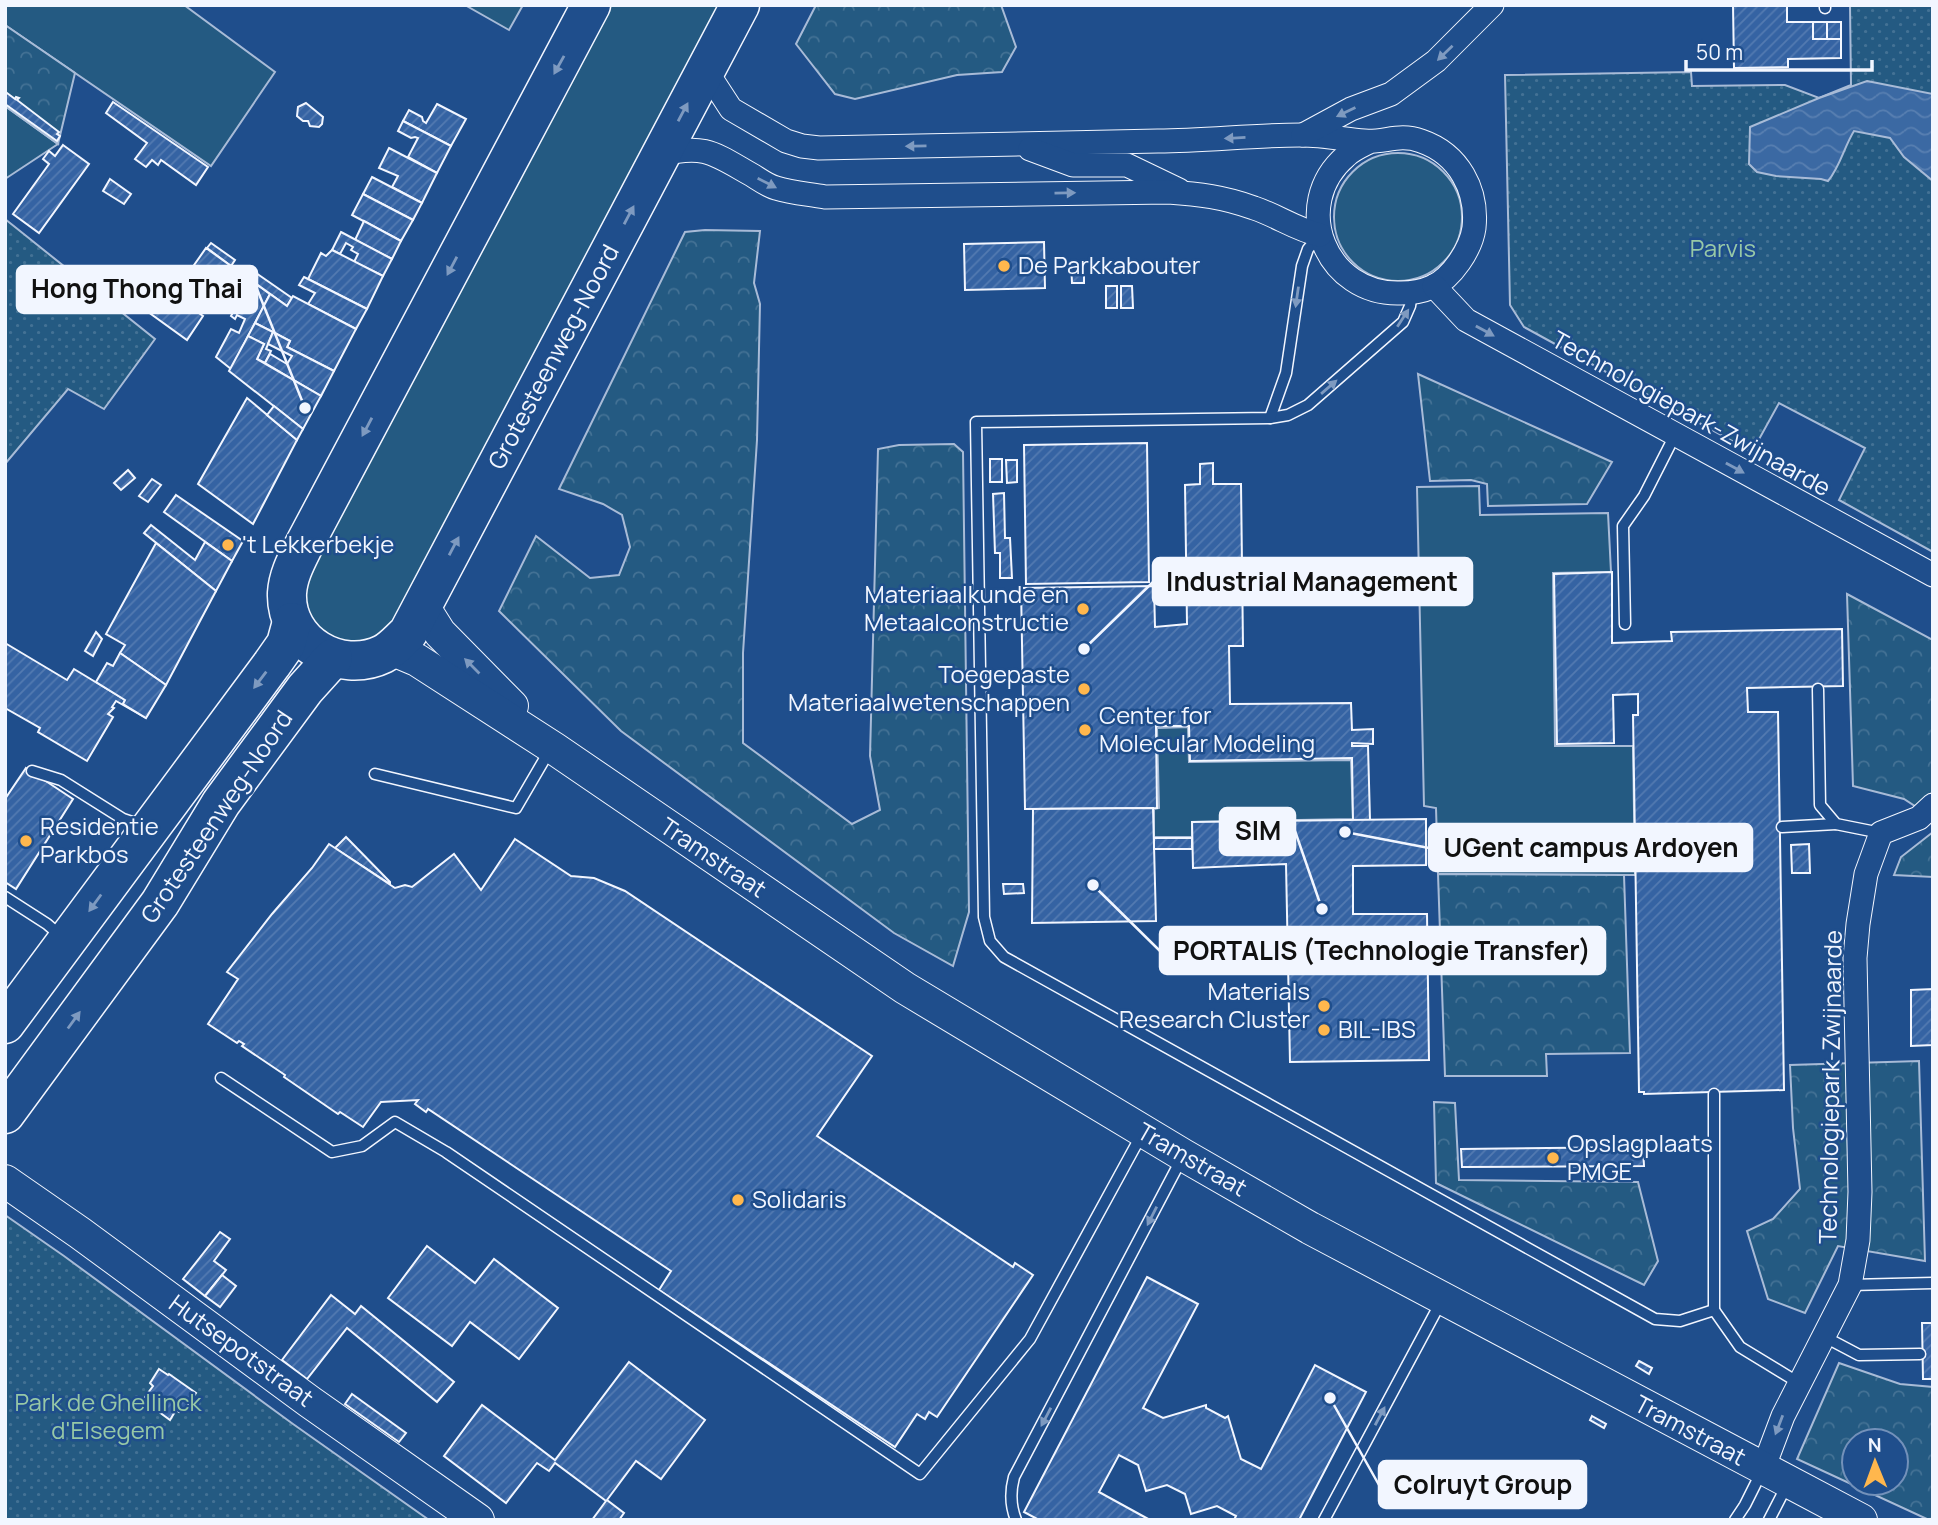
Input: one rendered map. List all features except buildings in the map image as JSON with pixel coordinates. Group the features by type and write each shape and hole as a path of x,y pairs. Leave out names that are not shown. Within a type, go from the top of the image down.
{"highway":[{"name":"Grotesteenweg-Noord","path":"5,1024 286,644 292,622 287,594 289,579 303,547 591,5"},
{"name":"Grotesteenweg-Noord","path":"5,1114 160,903 221,803 305,690 333,658 346,661 366,660 382,655 408,633 740,5"},
{"path":"292,622 310,645 333,658"}],"main road":[{"name":"Tramstraat","path":"423,606 440,633 555,749"},
{"name":"Tramstraat","path":"391,649 417,660 555,749 905,988 1183,1155 1310,1228 1861,1520"},
{"name":"Hutsepotstraat","path":"5,1181 478,1520"}],"street":[{"path":"1303,135 1351,109 1391,93 1436,61 1492,5"},
{"path":"660,155 681,149 706,151 774,188 825,197 1185,193 1210,195 1256,208 1311,233 1345,275 1365,288 1388,293 1423,290 1461,260 1472,237 1475,213 1471,188 1459,167 1441,150 1420,140 1396,137 1369,142 1303,135 1175,141 818,148 786,141 731,109 705,69"},
{"path":"1127,165 1175,141"},
{"path":"1311,233 1318,223 1320,198 1330,174 1347,155 1369,142"},
{"path":"1017,144 1073,165 1127,165 1185,193"},
{"path":"1010,194 1073,165"},
{"name":"Technologiepark-Zwijnaarde","path":"1423,290 1466,320 1933,575"},
{"path":"1881,833 1919,818 1933,805"},
{"name":"Technologiepark-Zwijnaarde","path":"1776,1476 1783,1416 1850,1285 1858,1240 1860,1192 1855,958 1866,874 1881,833"}],"lane":[{"path":"1305,259 1311,233"},
{"path":"1270,418 1286,373 1302,266 1311,233"},
{"path":"1423,290 1410,306 1403,322 1385,339 1308,405 1288,415 1270,418 976,422 984,917 990,941 1004,957 1655,1319 1680,1321 1714,1310"},
{"path":"1625,624 1623,526 1644,496 1675,435"},
{"path":"1818,689 1820,805 1836,824"},
{"path":"375,774 516,808 544,760 555,749"},
{"path":"32,771 61,780 123,819 150,828"},
{"path":"1782,827 1836,824 1881,833"},
{"path":"5,897 47,924 67,941"},
{"path":"221,1078 332,1152 362,1146 395,1122 446,1152 920,1474 1030,1339 1143,1131"},
{"path":"1714,1094 1714,1310 1740,1347 1799,1383"},
{"path":"1016,1520 1010,1490 1014,1477 1183,1155"},
{"path":"1850,1285 1933,1283"},
{"path":"1324,1520 1442,1299"},
{"path":"1823,1336 1859,1355 1920,1354"},
{"path":"1735,1520 1745,1505 1776,1476"},
{"path":"1769,1520 1776,1476"}],"green space":[{"path":"5,5 184,5 275,72 211,166 5,25"},
{"path":"465,5 523,5 509,30"},
{"path":"609,5 724,5 392,626 364,642 354,643 334,638 317,627 306,610 305,591 312,563"},
{"path":"816,5 1001,5 1016,47 1002,72 957,75 855,99 835,94 796,44"},
{"name":"Parvis","path":"1850,5 1933,5 1933,552 1839,500 1865,448 1779,403 1752,452 1524,327 1510,305 1505,75 1691,72 1692,86 1785,85 1819,98 1851,85"},
{"path":"5,25 75,73 58,144 5,106"},
{"path":"5,106 58,144 5,179"},
{"path":"1398,153 1422,158 1443,172 1457,193 1462,217 1457,241 1443,262 1422,276 1398,281 1374,276 1353,262 1339,241 1334,217 1339,193 1353,172 1374,158"},
{"path":"5,219 155,339 104,409 68,389 5,464"},
{"path":"760,231 754,283 760,304 757,440 743,653 743,743 852,824 880,810 870,756 878,449 899,445 954,444 963,452 969,912 953,966 894,933 621,731 499,611 536,536 590,578 619,575 630,547 622,515 603,504 559,489 685,232"},
{"path":"1418,374 1612,462 1587,504 1488,506 1487,484 1471,480 1430,481"},
{"path":"1479,486 1480,515 1608,513 1611,572 1553,573 1555,746 1633,746 1635,875 1438,874 1436,808 1424,806 1417,487"},
{"path":"1847,594 1933,640 1933,818 1904,799 1853,786"},
{"path":"1188,727 1189,762 1351,760 1353,819 1192,822 1192,837 1154,837 1154,809 1159,808 1157,728"},
{"path":"1933,832 1933,877 1894,875 1901,857"},
{"path":"1438,874 1624,875 1630,1053 1546,1054 1547,1076 1445,1076"},
{"path":"1919,1061 1925,1261 1838,1246 1805,1313 1768,1299 1747,1231 1773,1219 1800,1189 1790,1065"},
{"path":"1434,1102 1455,1103 1459,1180 1638,1182 1658,1261 1644,1285 1436,1183"},
{"name":"Park de Ghellinck d'Elsegem","path":"5,1215 293,1424 429,1520 5,1520"},
{"path":"1839,1363 1900,1384 1933,1387 1933,1520 1879,1497 1910,1497 1910,1427 1840,1427 1840,1479 1797,1459"}],"water":[{"path":"1867,81 1933,94 1933,181 1904,157 1890,138 1854,131 1828,181 1757,172 1749,164 1750,127"}],"place":[{"name":"De Parkkabouter","path":"1004,266"},
{"name":"Hong Thong Thai","path":"305,408"},
{"name":"'t Lekkerbekje","path":"228,545"},
{"name":"Materiaalkunde en Metaalconstructie","path":"1083,609"},
{"name":"Industrial Management","path":"1084,649"},
{"name":"Toegepaste Materiaalwetenschappen","path":"1084,689"},
{"name":"Center for Molecular Modeling","path":"1085,730"},
{"name":"UGent campus Ardoyen","path":"1345,832"},
{"name":"Residentie Parkbos","path":"26,841"},
{"name":"PORTALIS (Technologie Transfer)","path":"1093,885"},
{"name":"SIM","path":"1322,909"},
{"name":"Materials Research Cluster","path":"1324,1006"},
{"name":"BIL-IBS","path":"1324,1030"},
{"name":"Opslagplaats PMGE","path":"1553,1158"},
{"name":"Solidaris","path":"738,1200"},
{"name":"Colruyt Group","path":"1330,1398"}]}
